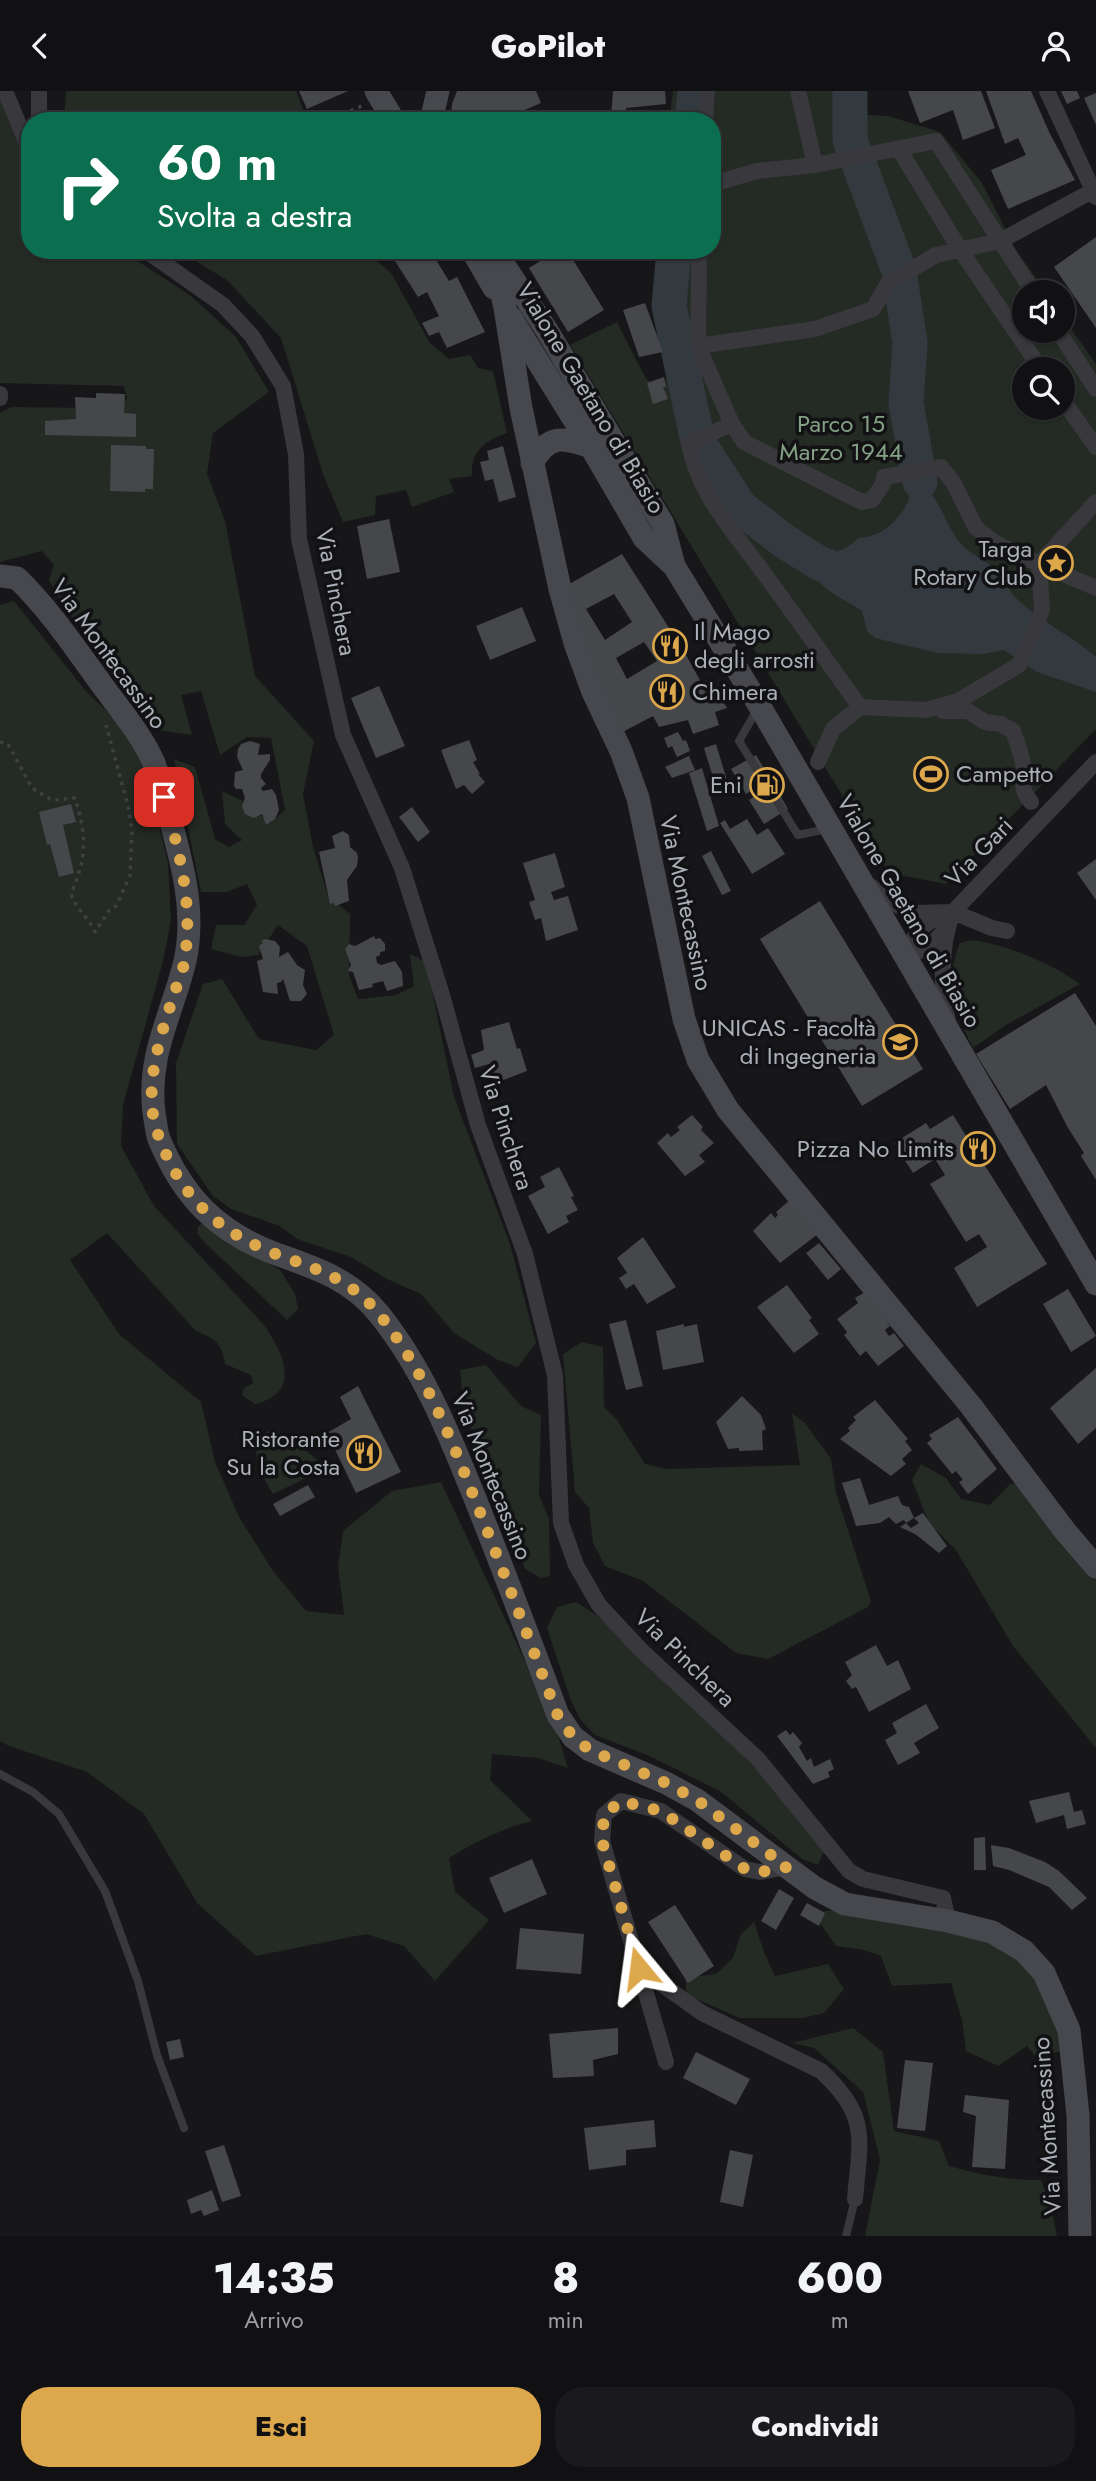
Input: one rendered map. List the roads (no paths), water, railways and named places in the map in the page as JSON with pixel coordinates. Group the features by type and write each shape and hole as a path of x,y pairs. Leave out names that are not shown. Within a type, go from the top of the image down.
{"street":[{"path":"5,91 21,129"},
{"path":"39,91 39,112"},
{"path":"434,112 438,91"},
{"path":"706,112 708,91"},
{"path":"798,91 815,165"},
{"path":"698,346 815,329 873,309 888,283 936,255 1000,241 1095,193 1047,91"},
{"path":"370,98 385,112"},
{"path":"721,181 757,170 815,165 936,141 1025,280"},
{"path":"899,149 959,249 1033,357"},
{"name":"Via Pinchera","path":"158,259 223,305 252,336 283,386 296,454 299,539 343,736 402,868 442,995 478,1125 525,1254 555,1375 561,1523 576,1565 599,1605 640,1649 758,1759 849,1871 863,1879 943,1898 948,1921"},
{"name":"Vialone Gaetano di Biasio","path":"477,259 505,308"},
{"name":"Via Montecassino","path":"495,259 505,308 516,340 520,408 575,643 638,798 684,1019 698,1060 728,1110 971,1406 1065,1531 1096,1567"},
{"name":"Vialone Gaetano di Biasio","path":"499,259 546,329 663,524 674,566"},
{"path":"699,259 698,346 733,424 744,442 862,502 872,500 883,484 884,477 941,467 953,482 976,528 997,544 1039,565 1096,588"},
{"path":"516,340 546,329"},
{"name":"Vialone Gaetano di Biasio","path":"516,340 591,447 644,538 674,566 759,705 1096,1284"},
{"path":"1066,343 1096,389"},
{"path":"1075,417 1096,447"},
{"path":"733,424 689,443 693,464 709,499 723,521 761,569 860,707"},
{"path":"532,463 541,448 555,440 564,438 591,447"},
{"path":"926,710 958,701 1019,665 1042,610 1039,565 1096,502"},
{"name":"Via Montecassino","path":"0,576 17,578 49,612 139,735 154,763 181,860 189,911 185,960 157,1048 152,1095 157,1134 172,1168 193,1201 231,1233 342,1280 364,1297 401,1345 424,1380 450,1436 558,1716 573,1737 590,1750 666,1783 697,1800 814,1888 845,1904 948,1921 992,1932 1024,1951 1044,1973 1069,2030 1077,2115 1080,2236"},
{"path":"818,762 833,729 860,707 968,711 985,722 1000,724 1013,731 1024,770 1024,793 1031,802"},
{"name":"Via Gari","path":"952,1039 942,982 951,919 1096,762"},
{"name":"Via Gari","path":"855,870 884,899 914,913 951,919"},
{"name":"Via Gari","path":"904,957 922,926 936,918 951,919"},
{"path":"951,919 1007,931"},
{"path":"666,2062 602,1841 604,1815 621,1801 661,1811 745,1869 760,1872 787,1867"},
{"path":"639,1968 702,2013 821,2071 834,2083 858,2118 860,2147 855,2199"}],"lane":[{"path":"759,705 739,741 798,835 831,828"},
{"path":"0,1774 33,1792 59,1814 105,1891 138,1981 157,2055 184,2128"},
{"path":"846,2236 855,2199"}],"waterway":[{"path":"693,112 695,91"},
{"path":"850,91 850,140 899,271 910,343 906,403 920,482"},
{"path":"673,259 669,306 698,442 740,507 784,541 819,563 863,580"}],"place":[{"name":"Targa Rotary Club","path":"1056,563"},
{"name":"Il Mago degli arrosti","path":"670,646"},
{"name":"Chimera","path":"667,692"},
{"name":"Campetto","path":"931,774"},
{"name":"Eni","path":"767,785"},
{"name":"UNICAS - Facoltà di Ingegneria","path":"900,1042"},
{"name":"Pizza No Limits","path":"978,1149"},
{"name":"Ristorante Su la Costa","path":"364,1453"}],"park label":[{"name":"Parco 15 Marzo 1944","path":"841,438"}]}
